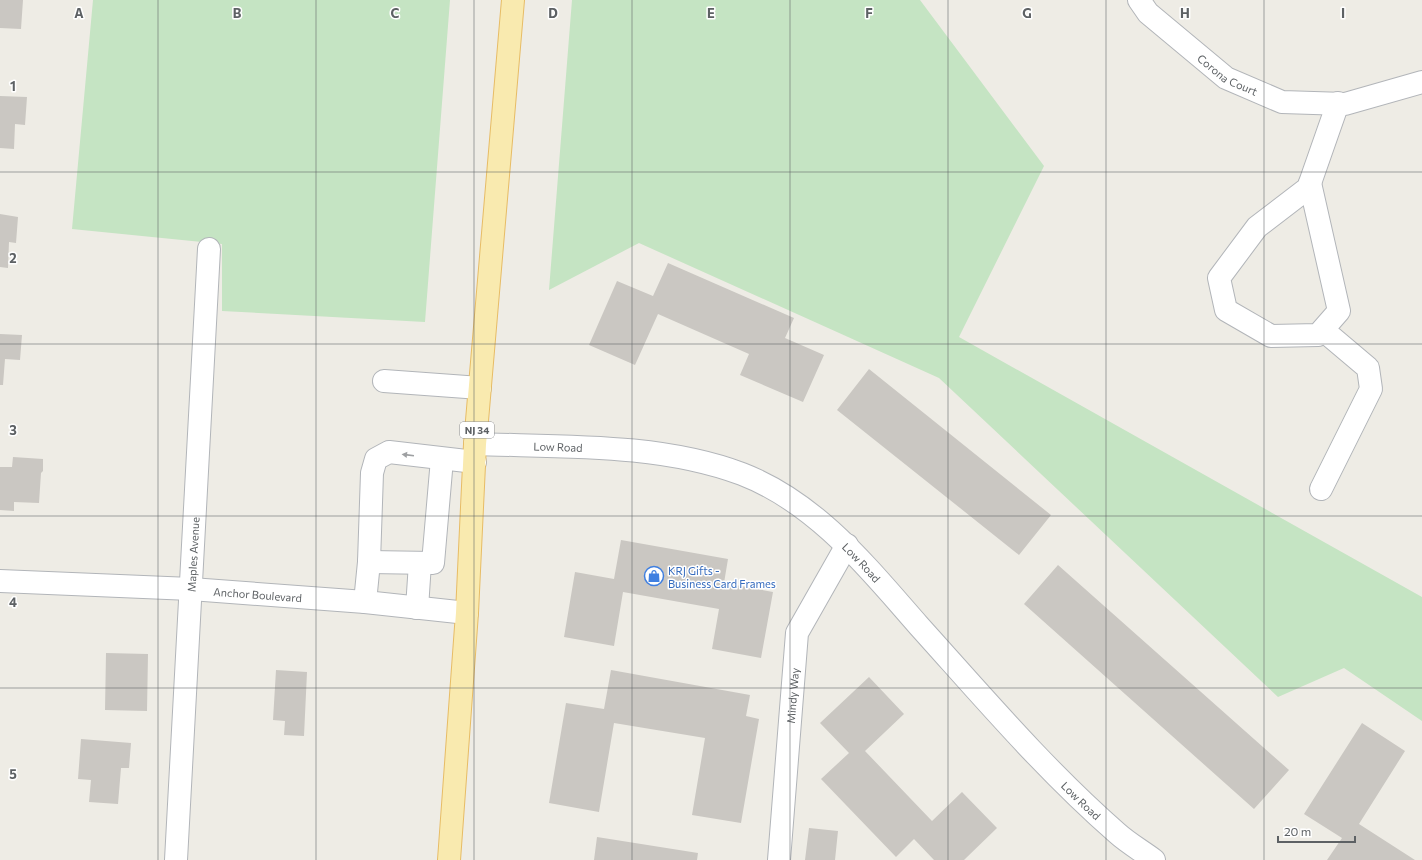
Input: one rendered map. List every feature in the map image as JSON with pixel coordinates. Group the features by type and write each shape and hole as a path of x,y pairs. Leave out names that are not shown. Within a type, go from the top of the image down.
{"main road":[{"name":"NJ 34","path":"448,860 467,613 475,453 513,0"}],"street":[{"name":"Corona Court","path":"1139,0 1148,13 1226,78 1282,102 1345,104 1422,82"},
{"path":"1310,183 1339,311 1318,335 1271,336 1226,310 1219,278 1257,227 1308,188 1338,103"},
{"name":"Maples Avenue","path":"176,860 209,249"},
{"path":"1321,489 1370,389 1368,368 1323,330"},
{"path":"384,380 480,388"},
{"name":"Low Road","path":"369,562 372,473 376,459 389,452 442,459 475,453 602,448 680,457 742,474 793,501 847,545 1026,744 1118,834 1154,860"},
{"path":"365,602 369,562 433,563 442,459"},
{"name":"Mindy Way","path":"779,860 797,633 847,545"},
{"path":"417,608 420,563"},
{"name":"Anchor Boulevard","path":"0,581 191,589 365,602 467,613"}],"green space":[{"path":"93,0 450,0 425,322 222,311 222,244 72,229"},
{"path":"572,0 920,0 1044,166 959,337 1422,597 1422,721 1344,668 1278,697 939,378 639,243 549,290"}],"building":[{"path":"0,0 23,0 21,29 0,28"},
{"path":"0,96 27,97 25,125 15,124 14,149 0,148"},
{"path":"0,214 18,217 16,243 9,242 8,268 0,267"},
{"path":"668,263 794,318 785,338 824,355 803,402 740,375 749,354 658,314 635,365 589,345 617,281 653,296"},
{"path":"0,334 22,335 20,360 5,359 3,385 0,385"},
{"path":"869,369 1051,515 1019,555 837,410"},
{"path":"13,457 43,459 39,503 14,502 14,511 0,510 0,467 12,467"},
{"path":"621,540 728,559 724,583 773,592 761,658 712,649 719,609 623,592 614,646 564,637 575,572 614,579"},
{"path":"1058,565 1289,770 1254,809 1024,604"},
{"path":"106,653 148,654 147,711 105,710"},
{"path":"276,670 307,672 304,736 284,735 285,721 273,720"},
{"path":"611,670 750,695 746,716 759,719 741,823 692,815 705,738 614,723 599,812 549,803 566,703 604,709"},
{"path":"869,677 904,714 865,751 932,821 962,792 997,828 964,860 934,860 914,839 896,857 821,779 849,753 820,723"},
{"path":"1362,723 1405,751 1359,824 1415,860 1327,860 1342,838 1304,814"},
{"path":"81,739 131,743 129,768 121,768 118,804 89,802 91,780 78,779"},
{"path":"809,828 838,831 835,860 805,860"},
{"path":"597,837 698,853 697,860 594,860"}],"place":[{"name":"KRJ Gifts - Business Card Frames","path":"654,576"}]}
